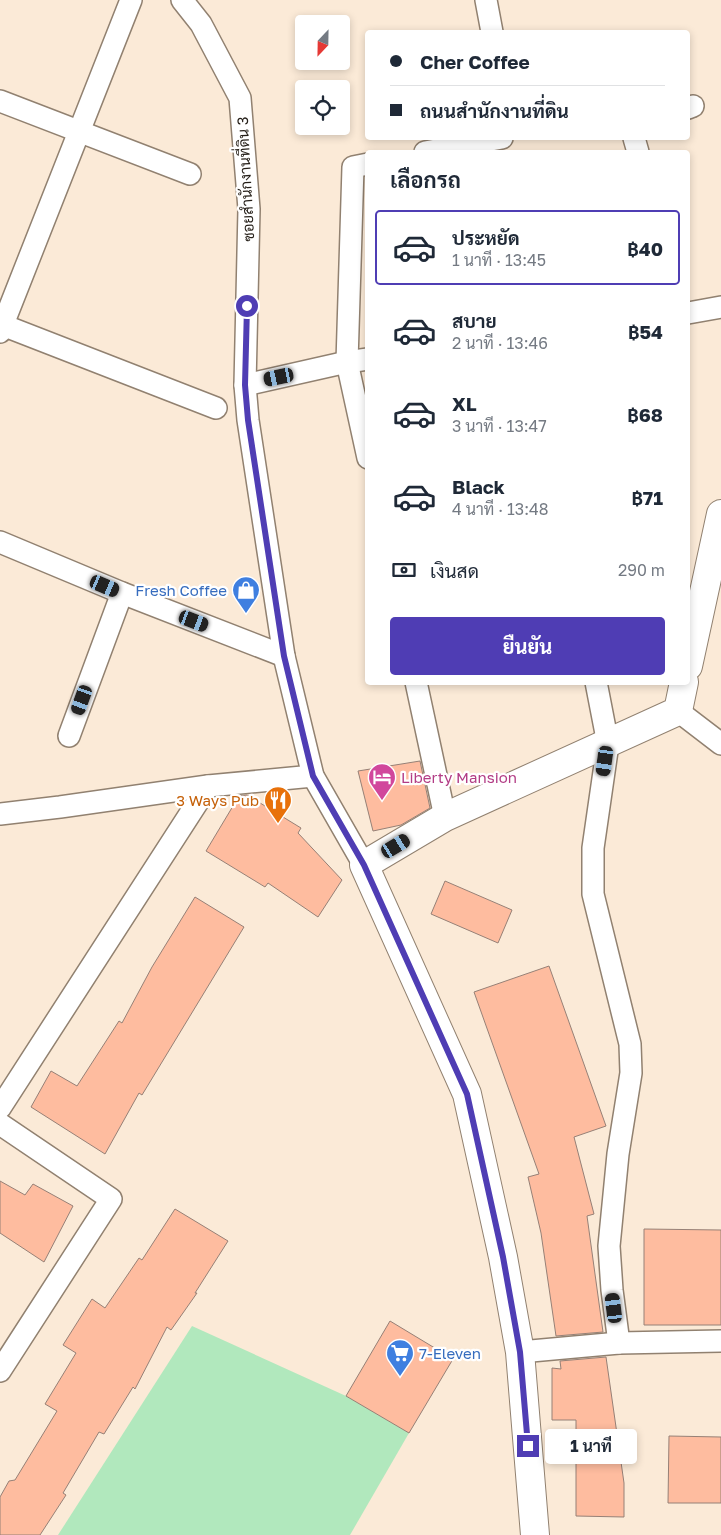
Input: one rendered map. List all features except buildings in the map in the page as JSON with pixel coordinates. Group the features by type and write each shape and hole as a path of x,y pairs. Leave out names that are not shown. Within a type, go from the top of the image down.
{"street":[{"path":"131,0 1,327 216,408"},
{"name":"ซอยสำนักงานที่ดิน 3","path":"182,0 201,24 240,98 250,209 245,385 248,420 284,656 313,776 364,865"},
{"path":"486,0 492,30"},
{"path":"0,100 190,174"},
{"path":"436,150 491,140"},
{"path":"365,164 353,166 357,361 365,432"},
{"path":"690,313 721,307"},
{"path":"245,385 357,361"},
{"path":"690,657 721,514"},
{"path":"0,542 122,593 284,656"},
{"path":"69,736 122,593"},
{"path":"417,685 445,817"},
{"path":"597,685 608,744 593,848 593,894 630,1044 631,1072 618,1154 609,1246 619,1344"},
{"path":"678,711 683,685"},
{"path":"534,1535 520,1352 503,1257 467,1094 364,865 445,817 678,711"},
{"path":"678,711 721,744"},
{"path":"0,814 208,786 313,776"},
{"path":"0,1108 208,786"},
{"path":"0,1124 111,1200 0,1371"},
{"path":"520,1352 619,1344 721,1340"}],"green space":[{"path":"192,1326 346,1396 409,1433 350,1535 58,1535"}],"place":[{"name":"Fresh Coffee","path":"246,614"},
{"name":"Liberty Mansion","path":"382,801"},
{"name":"3 Ways Pub","path":"278,824"},
{"name":"7-Eleven","path":"400,1377"}],"route":[{"path":"247,306 245,385 248,420 284,656 313,776 364,865 467,1094 503,1257 520,1352 528,1446"}]}
